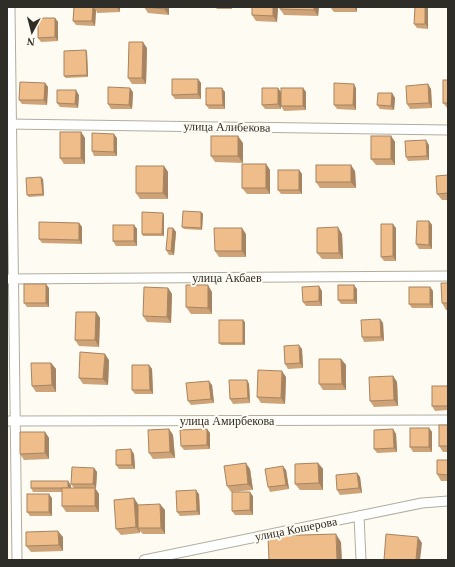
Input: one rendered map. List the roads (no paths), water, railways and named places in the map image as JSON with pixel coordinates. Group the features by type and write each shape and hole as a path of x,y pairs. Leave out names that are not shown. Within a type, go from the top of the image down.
{"street":[{"path":"10,7 9,124 11,422 17,560"},
{"name":"улица Алибекова","path":"9,124 448,130"},
{"name":"улица Акбаев","path":"11,279 448,276"},
{"name":"улица Амирбекова","path":"11,422 448,420"},
{"name":"улица Кошерова","path":"144,560 186,555 422,503 448,501"},
{"path":"359,516 361,560"}]}
